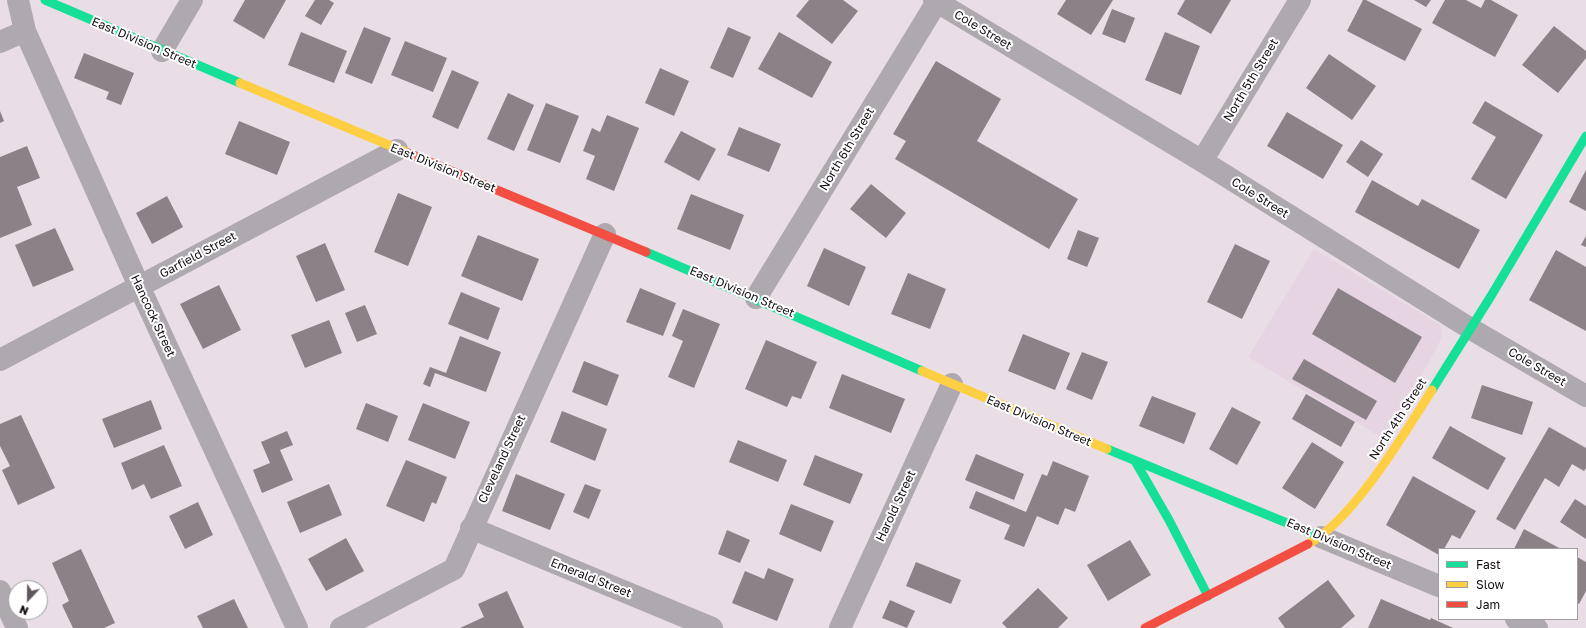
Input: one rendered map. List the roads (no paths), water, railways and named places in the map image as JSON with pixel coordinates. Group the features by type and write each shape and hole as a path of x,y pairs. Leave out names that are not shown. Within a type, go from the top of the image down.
{"street":[{"name":"Hancock Street","path":"18,0 25,30 139,286 297,628"},
{"name":"East Division Street","path":"44,0 396,150 605,234 952,384 1135,461 1321,536 1438,586"},
{"path":"162,51 192,0"},
{"name":"North 5th Street","path":"1202,161 1300,0"},
{"name":"Cole Street","path":"937,1 1202,161 1471,329 1586,396"},
{"name":"North 6th Street","path":"756,298 937,1"},
{"path":"0,42 25,30"},
{"name":"North 4th Street","path":"1145,628 1321,536 1342,517 1372,481 1471,329 1586,136"},
{"name":"Garfield Street","path":"0,360 396,150"},
{"name":"Cleveland Street","path":"341,628 454,569 471,528 605,234"},
{"name":"Harold Street","path":"840,628 952,384"},
{"path":"1135,461 1169,520 1208,596"},
{"name":"Emerald Street","path":"471,528 712,628"},
{"path":"0,590 17,628"},
{"path":"1518,620 1537,628"}]}
